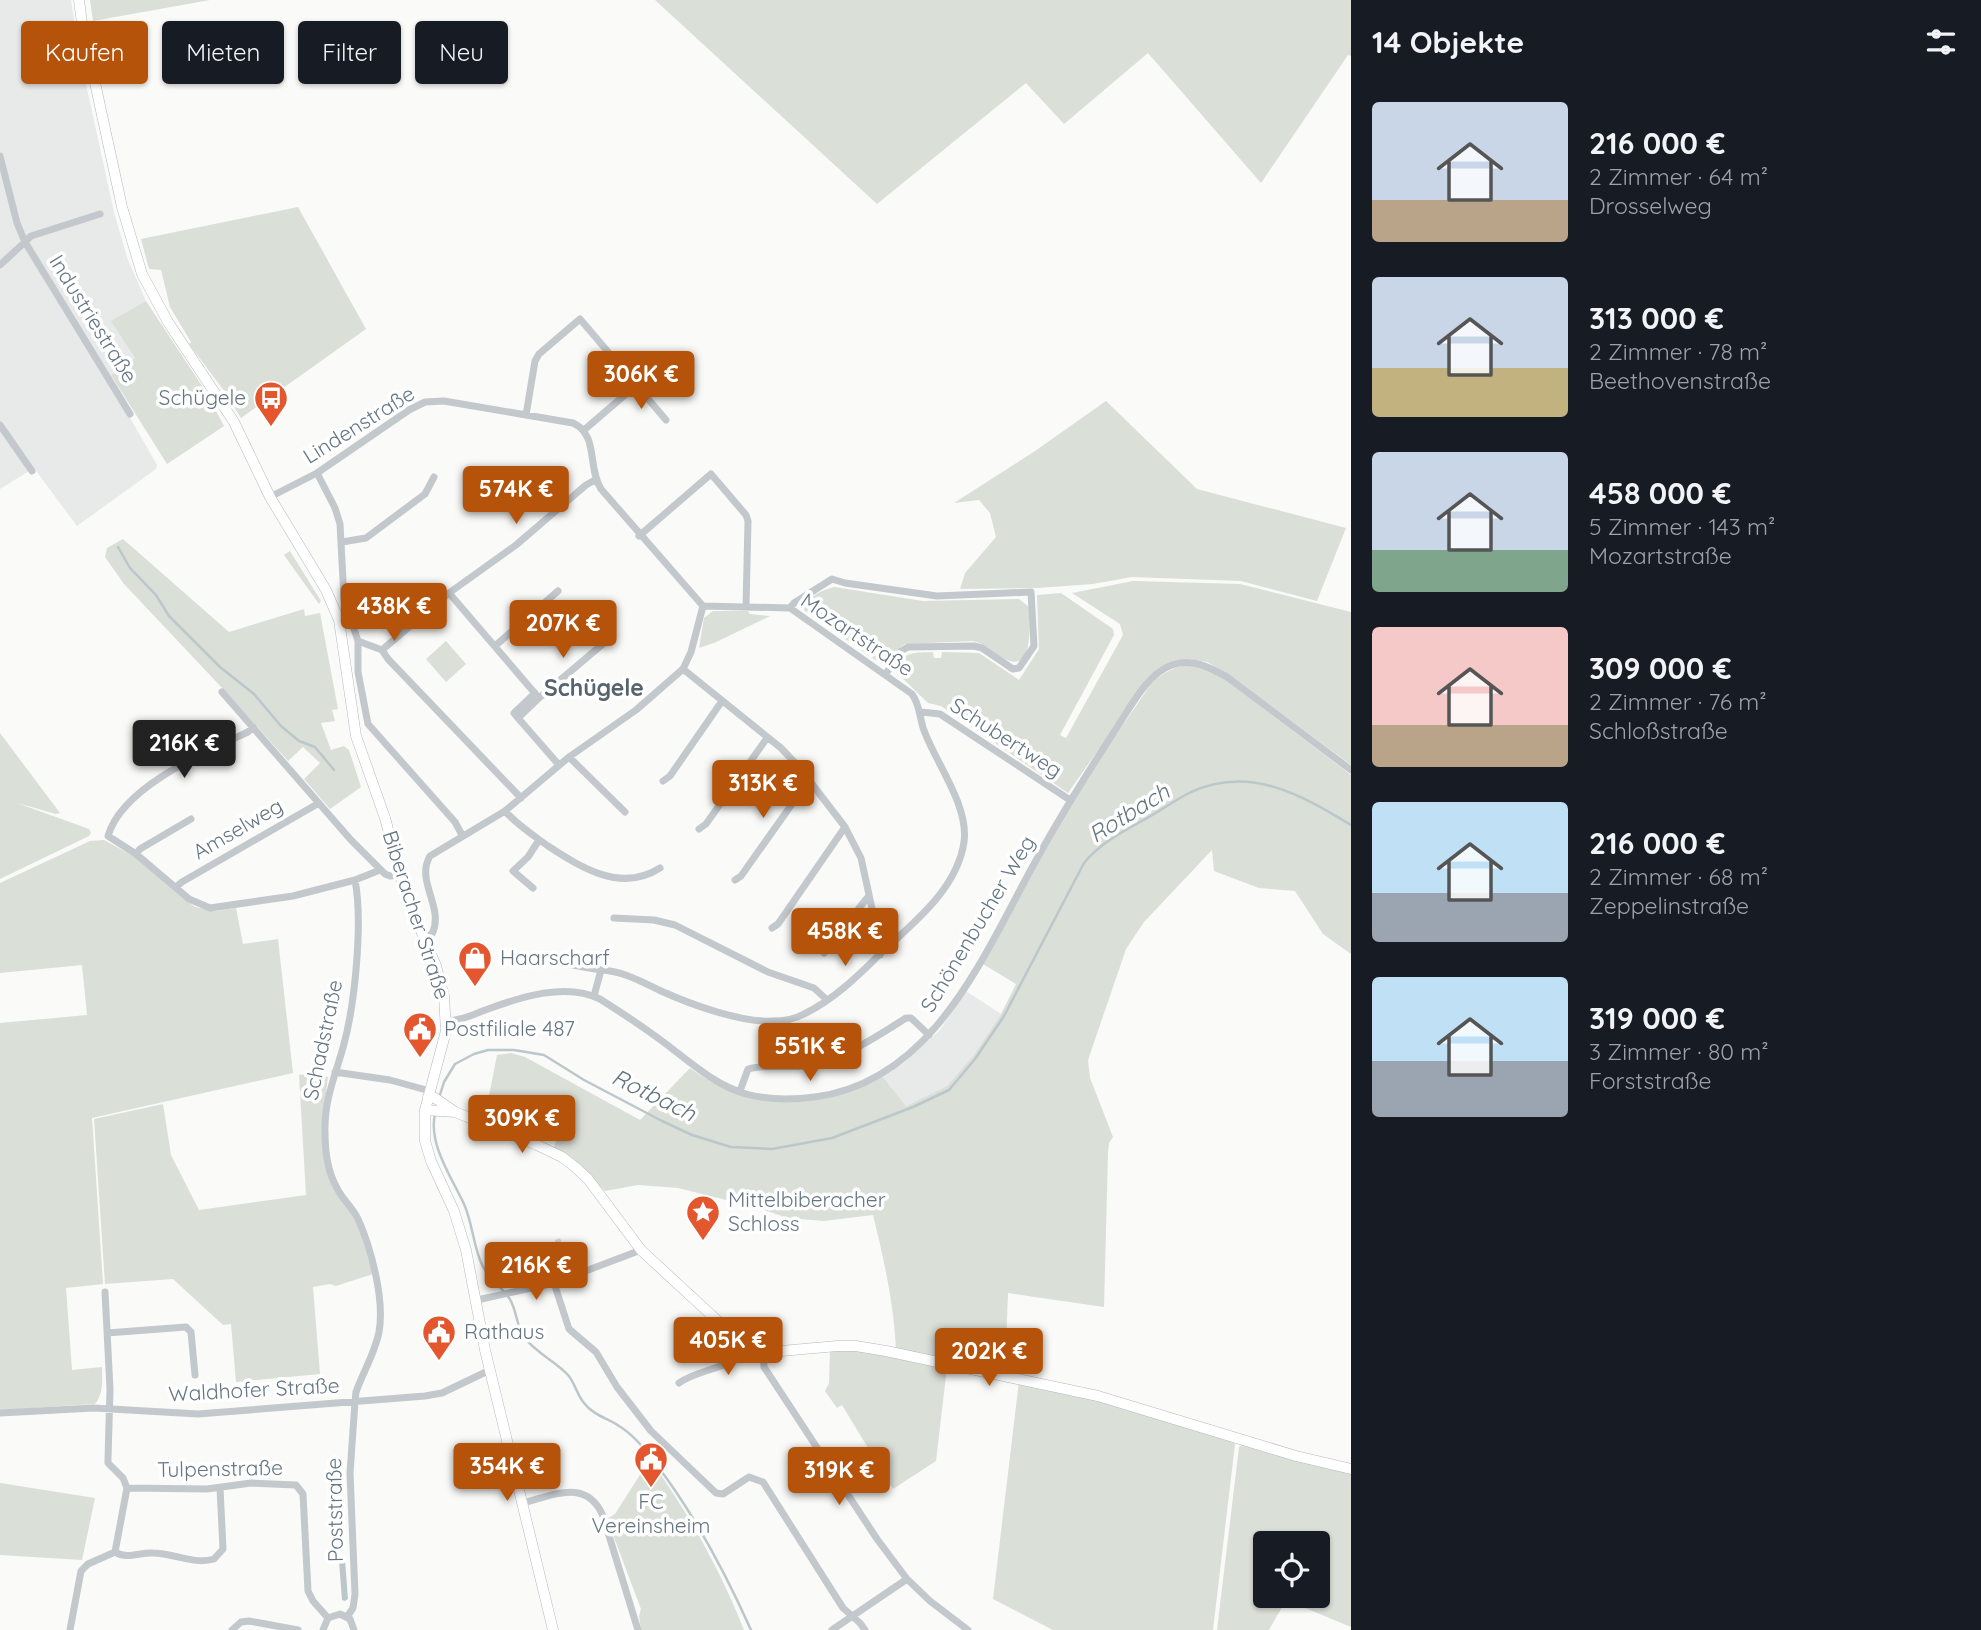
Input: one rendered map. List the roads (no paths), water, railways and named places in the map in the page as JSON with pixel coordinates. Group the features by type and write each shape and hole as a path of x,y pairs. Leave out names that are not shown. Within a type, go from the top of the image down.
{"street":[{"name":"Biberacher Straße","path":"79,0 85,41 131,242 142,274 168,322 236,426 270,497 326,590 339,620 356,736 385,818 400,875 442,985 446,1021 425,1141 459,1225 490,1370 553,1630"},
{"name":"Industriestraße","path":"0,156 17,223 25,242 130,414"},
{"name":"Industriestraße","path":"0,265 31,236 100,214"},
{"path":"526,415 539,354 580,319 666,420"},
{"path":"424,937 432,934 436,921 425,864 435,851 505,811 569,757 618,724 683,668 691,652 703,606 639,536 595,480 589,439 584,430 661,365"},
{"name":"Lindenstraße","path":"270,497 317,473 425,402 444,401 573,423 584,430"},
{"path":"0,425 32,471"},
{"path":"317,473 335,508 342,542 344,599 358,641 358,672 368,724 455,822 462,835"},
{"path":"639,536 710,474 746,514 748,521 747,607"},
{"path":"342,542 366,538 425,494 434,477"},
{"path":"382,650 449,593 516,545 595,480"},
{"path":"790,608 832,579 937,596 1031,592 1034,646 1019,668 1013,669 982,648 974,646 908,647 901,651 885,675"},
{"path":"495,646 558,591"},
{"path":"449,593 537,696"},
{"name":"Mozartstraße","path":"566,964 624,975 696,1005 758,1020 775,1021 798,1017 827,1000 912,926 946,886 963,846 962,814 928,741 921,712 912,694 790,608 703,606"},
{"path":"358,641 382,650 521,798"},
{"path":"559,765 518,718 537,696 604,643"},
{"name":"Schönenbucher Weg","path":"446,1021 456,1021 505,1003 552,992 594,996 701,1071 740,1091 759,1097 784,1098 835,1093 880,1074 904,1060 952,1007 1082,780 1150,683 1163,669 1189,662 1205,665 1227,677 1351,770"},
{"path":"683,668 781,748 810,780 845,827 861,858 880,955"},
{"path":"222,692 380,870 390,876 400,875"},
{"path":"663,781 670,776 722,701"},
{"name":"Schubertweg","path":"921,712 940,714 1070,800"},
{"path":"253,727 248,732 190,759 128,802 114,821 108,836 136,854 196,904 215,908 293,896 355,880 380,870"},
{"path":"699,829 706,824 767,737"},
{"path":"569,757 625,812"},
{"path":"735,880 741,876 810,780"},
{"name":"Amselweg","path":"176,887 319,803"},
{"path":"505,811 539,839 578,865 602,876 635,878 651,874 660,868"},
{"path":"136,854 191,819"},
{"path":"772,928 778,924 845,827"},
{"path":"533,888 513,871 528,856 539,839"},
{"name":"Schadstraße","path":"355,880 357,898 354,982 345,1041 328,1093 325,1117 328,1166 336,1188 358,1217 380,1298 379,1333 356,1392 355,1402"},
{"path":"824,953 836,943 869,897"},
{"path":"614,918 654,920 675,925 768,972 814,988 827,1000"},
{"path":"594,996 601,970"},
{"path":"740,1091 748,1069 801,1066 829,1060 867,1043 906,1018 911,1018 929,1035"},
{"path":"335,1072 390,1080 433,1103 562,1157 588,1179 641,1250 734,1336 748,1345 764,1351 856,1346 1098,1396 1296,1456 1351,1469"},
{"path":"477,1300 554,1283 641,1250"},
{"path":"554,1283 569,1329 596,1352 617,1388 650,1431 716,1493 723,1494 749,1478 763,1482 843,1608 865,1630"},
{"path":"104,1292 111,1409 108,1463 123,1478 127,1488 115,1552"},
{"path":"107,1333 186,1327 191,1332 195,1375"},
{"path":"679,1382 736,1359 745,1352 748,1345"},
{"path":"764,1351 764,1367 877,1539 907,1579 930,1601 968,1630"},
{"name":"Waldhofer Straße","path":"0,1413 111,1409 198,1414 355,1402 442,1393 490,1370"},
{"name":"Poststraße","path":"347,1616 355,1594 350,1473 355,1402"},
{"name":"Tulpenstraße","path":"127,1488 220,1488 251,1483 292,1485 299,1488 303,1494 308,1591 328,1618"},
{"path":"70,1630 84,1567 115,1552 125,1556 155,1553 193,1561 214,1559 223,1549 220,1488"},
{"path":"523,1503 577,1491 594,1500 603,1516 638,1630"},
{"path":"832,1630 907,1579"},
{"path":"323,1630 328,1618 336,1614 347,1616 353,1623 354,1630"},
{"path":"232,1630 241,1622 249,1621 298,1630"}],"waterway":[{"path":"118,547 130,568 156,595 169,616 220,667 254,694 281,726 299,741 315,747 334,770"},
{"name":"Rotbach","path":"439,1098 444,1082 455,1064 488,1050 514,1050 544,1055 584,1080 662,1121 692,1135 731,1147 772,1149 832,1138 949,1090 975,1059 1004,1016 1084,863 1098,849 1123,832 1191,792 1213,784 1234,782 1275,787 1313,803 1351,825"},
{"name":"Rotbach","path":"435,1114 438,1149 467,1211 480,1260 512,1302 524,1337 568,1375 588,1407 635,1438 648,1453 670,1483 720,1565 751,1630"}],"place":[{"name":"Schügele","path":"271,428"},
{"name":"Haarscharf","path":"475,988"},
{"name":"Postfiliale 487","path":"420,1059"},
{"name":"Mittelbiberacher Schloss","path":"703,1242"},
{"name":"Rathaus","path":"439,1362"},
{"name":"FC Vereinsheim","path":"651,1489"}],"district":[{"name":"Schügele","path":"594,688"}]}
